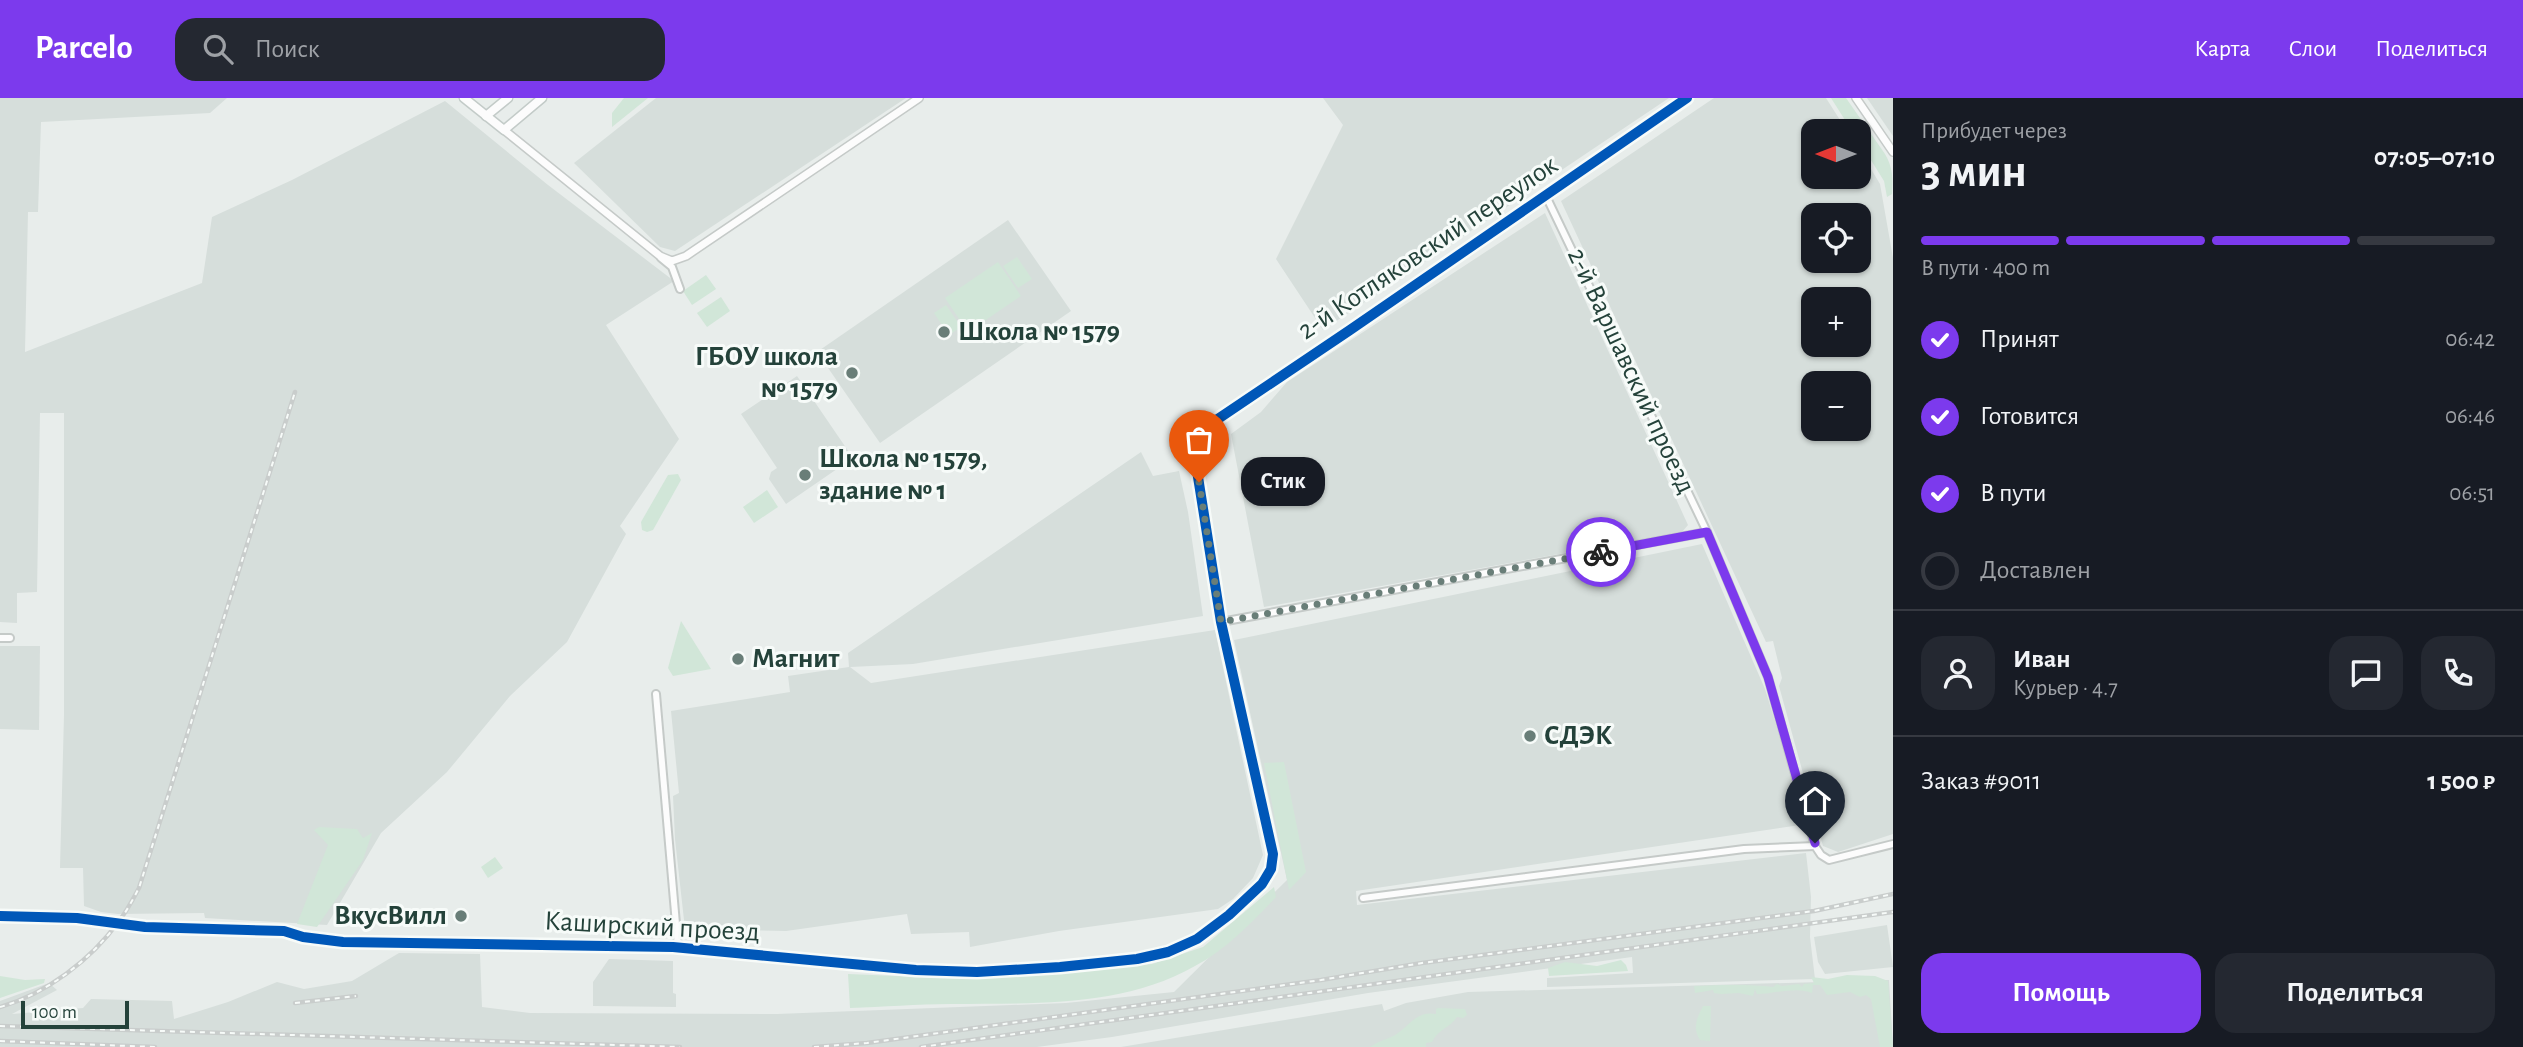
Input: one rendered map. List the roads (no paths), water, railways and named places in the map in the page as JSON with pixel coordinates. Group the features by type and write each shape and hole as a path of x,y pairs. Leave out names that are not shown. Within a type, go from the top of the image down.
{"main road":[{"path":"464,98 503,130 542,98"},
{"path":"486,116 508,98"}],"street":[{"path":"660,256 666,260 680,260 919,98"},
{"name":"2-й Котляковский переулок","path":"1221,622 1195,458 1196,437 1203,429 1687,98"},
{"path":"1856,98 1893,152"},
{"path":"503,130 660,256 672,267 680,289"},
{"name":"2-й Варшавский проезд","path":"1546,196 1707,532 1768,677 1815,846 1821,855 1829,860 1893,844"},
{"path":"675,274 680,260"},
{"path":"1221,622 1707,532"},
{"name":"Каширский проезд","path":"0,916 77,918 145,927 284,931 303,937 343,942 678,947 916,970 977,972 1138,959 1168,952 1197,939 1229,915 1262,884 1271,869 1273,854 1221,622"},
{"path":"0,638 10,638"},
{"path":"656,694 678,947"},
{"path":"1363,898 1744,849 1815,846"}],"railway":[{"path":"0,1007 34,994 81,962 119,921 139,888 295,392"},
{"path":"814,1047 867,1043 1321,980 1422,963 1814,911 1893,894"},
{"path":"921,1047 1893,912"},
{"path":"295,1003 356,996"},
{"path":"0,1026 680,1047"},
{"path":"0,1041 155,1047"}],"place":[{"name":"Школа № 1579","path":"944,332"},
{"name":"ГБОУ школа № 1579","path":"852,373"},
{"name":"Школа № 1579, здание № 1","path":"805,475"},
{"name":"Стик","path":"1199,482"},
{"name":"Магнит","path":"738,659"},
{"name":"СДЭК","path":"1530,736"},
{"name":"ВкусВилл","path":"461,916"}]}
